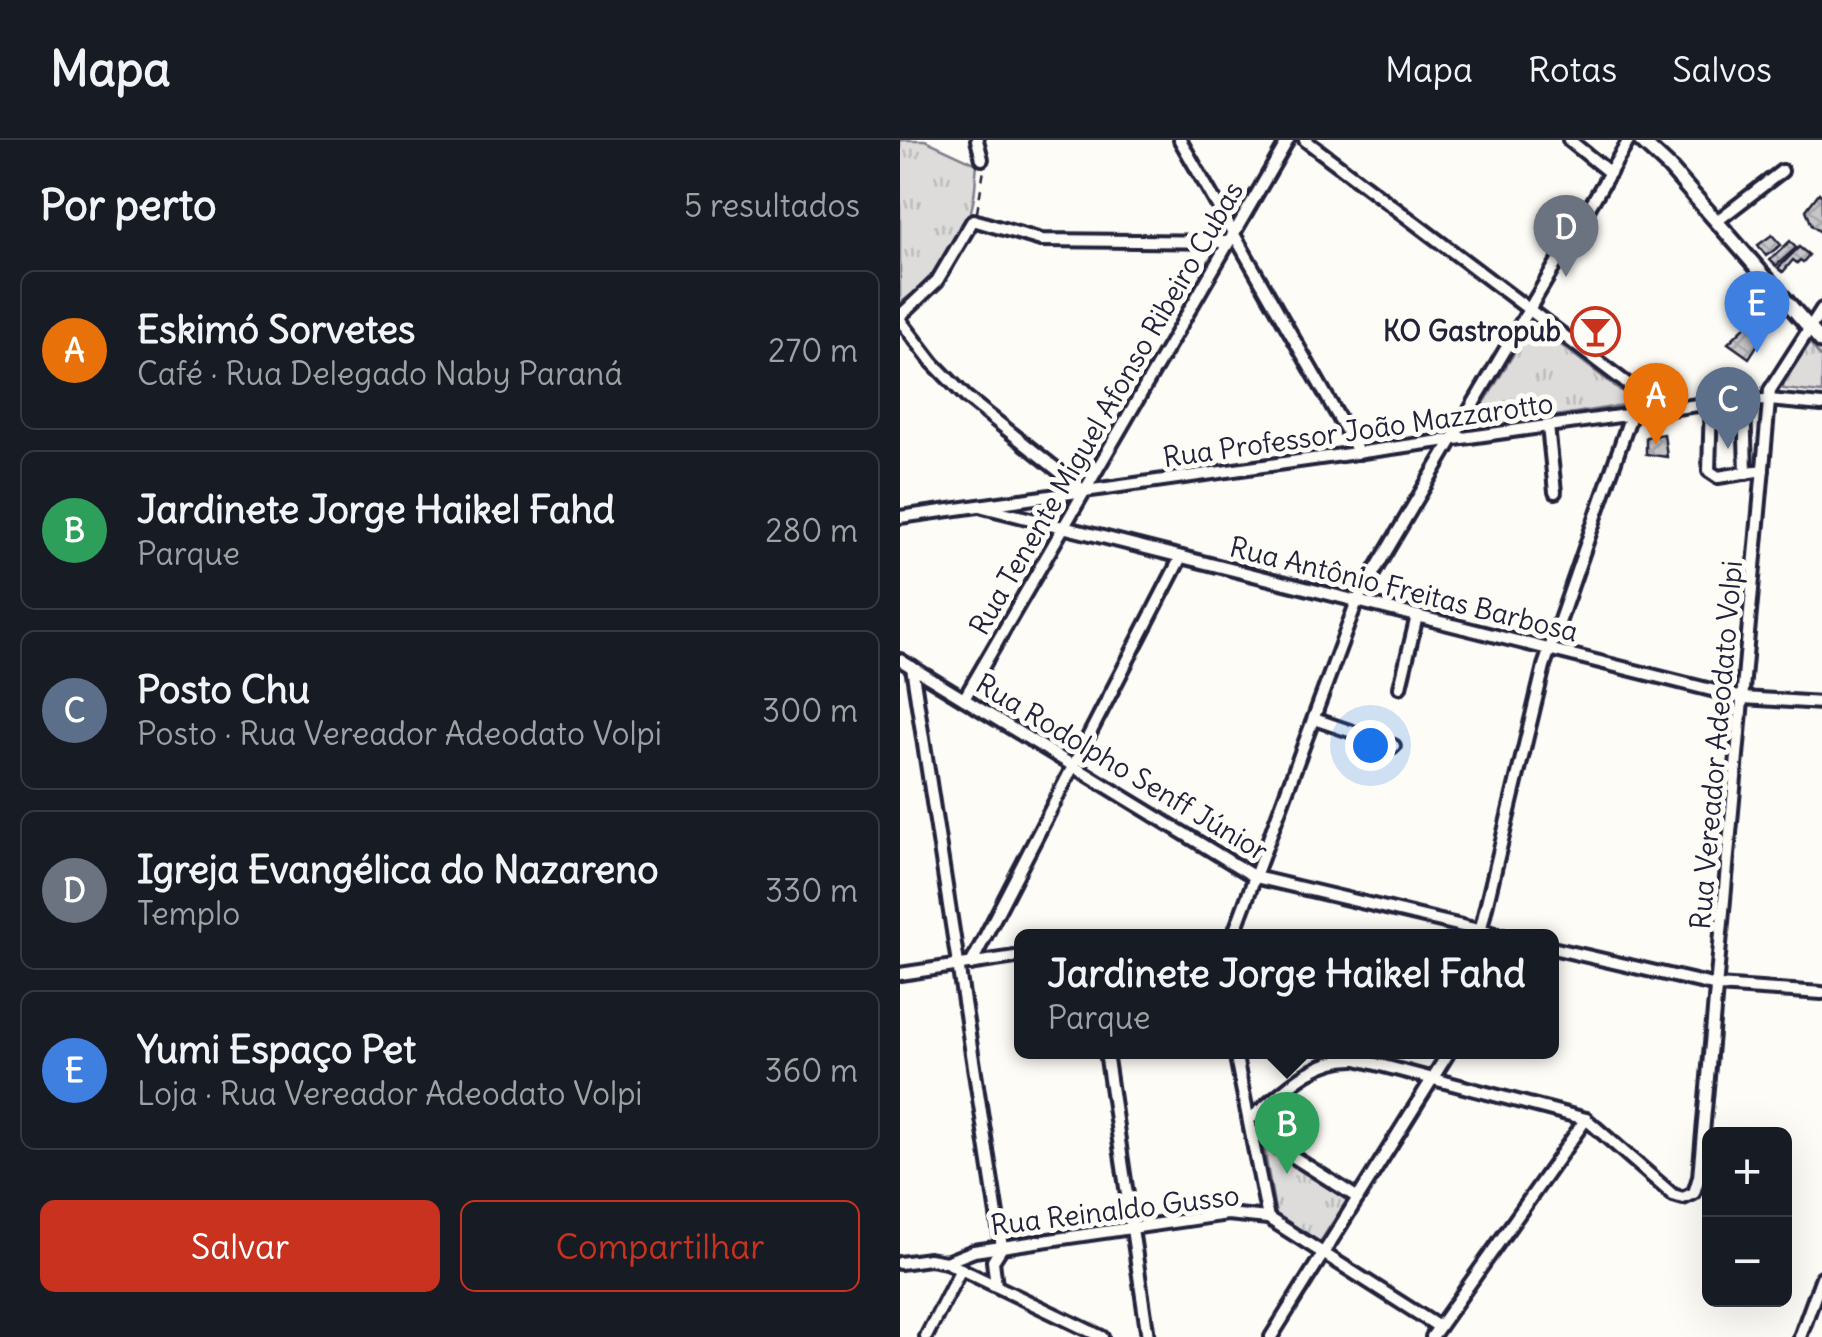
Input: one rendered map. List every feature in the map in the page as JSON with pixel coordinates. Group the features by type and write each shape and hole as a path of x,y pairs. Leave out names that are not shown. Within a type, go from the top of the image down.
{"main road":[{"path":"1640,140 1669,167 1822,342"}],"street":[{"path":"978,140 982,159"},
{"path":"1180,140 1231,238 1359,452"},
{"name":"Rua Tenente Miguel Afonso Ribeiro Cubas","path":"964,699 1288,140"},
{"path":"1305,140 1662,410"},
{"path":"1570,140 1610,173"},
{"path":"1237,929 1357,601 1629,140"},
{"path":"1717,222 1782,172"},
{"path":"1084,491 966,397 933,364 900,318 937,282 974,220 1041,240 1231,238"},
{"name":"Rua Vereador Adeodato Volpi","path":"1586,1119 1673,1195 1689,1198 1698,1186 1769,400 1775,378 1822,309"},
{"path":"1744,400 1746,473"},
{"name":"Rua Professor João Mazzarotto","path":"900,516 1744,400 1822,405"},
{"path":"1711,404 1709,471 1718,478 1763,470"},
{"path":"1481,929 1550,649 1631,415"},
{"path":"1548,426 1556,492"},
{"path":"1745,430 1767,427"},
{"name":"Rua Antônio Freitas Barbosa","path":"977,506 1742,698 1822,703"},
{"path":"972,964 1181,557"},
{"path":"1400,687 1418,616"},
{"name":"Rua Rodolpho Senff Júnior","path":"900,660 1256,877 1460,929"},
{"path":"912,668 1002,1247 993,1261 996,1286"},
{"path":"1314,719 1394,746"},
{"path":"1559,950 1717,986 1822,993"},
{"path":"900,974 1014,957"},
{"path":"1107,1059 1148,1337"},
{"path":"1236,1059 1268,1218"},
{"path":"1250,1125 1308,1072 1332,1061 1358,1059 1586,1119 1435,1332"},
{"path":"1270,1337 1446,1059"},
{"path":"1250,1125 1358,1198"},
{"name":"Rua Reinaldo Gusso","path":"946,1262 974,1251 1227,1214 1268,1218 1435,1332"},
{"path":"900,1263 929,1259 946,1262 1102,1337"},
{"path":"926,1337 961,1269"},
{"path":"1800,1337 1822,1277"},
{"path":"1806,1320 1820,1323"},
{"path":"1070,1337 1077,1325"}],"path":[{"path":"974,220 984,184 982,159"}],"green space":[{"path":"900,140 925,140 977,164 972,207 958,238 931,275 900,303"},
{"path":"1532,323 1637,403 1468,430"},
{"path":"1810,343 1822,359 1822,393 1783,389 1784,379"},
{"path":"1264,1148 1347,1200 1320,1242 1276,1215"}],"building":[{"path":"1819,193 1822,233 1812,226 1806,210"},
{"path":"1772,235 1781,245 1766,256 1758,245"},
{"path":"1790,241 1796,248 1776,266 1770,260"},
{"path":"1799,247 1809,255 1803,262 1793,260 1783,272 1778,268"},
{"path":"1762,310 1773,321 1749,358 1728,343"},
{"path":"1664,434 1667,457 1646,454 1646,437"}],"place":[{"name":"Igreja Evangélica do Nazareno","path":"1566,277"},
{"name":"KO Gastropub","path":"1596,331"},
{"name":"Yumi Espaço Pet","path":"1757,353"},
{"name":"Eskimó Sorvetes","path":"1656,445"},
{"name":"Posto Chu","path":"1728,449"},
{"name":"Jardinete Jorge Haikel Fahd","path":"1287,1174"}]}
